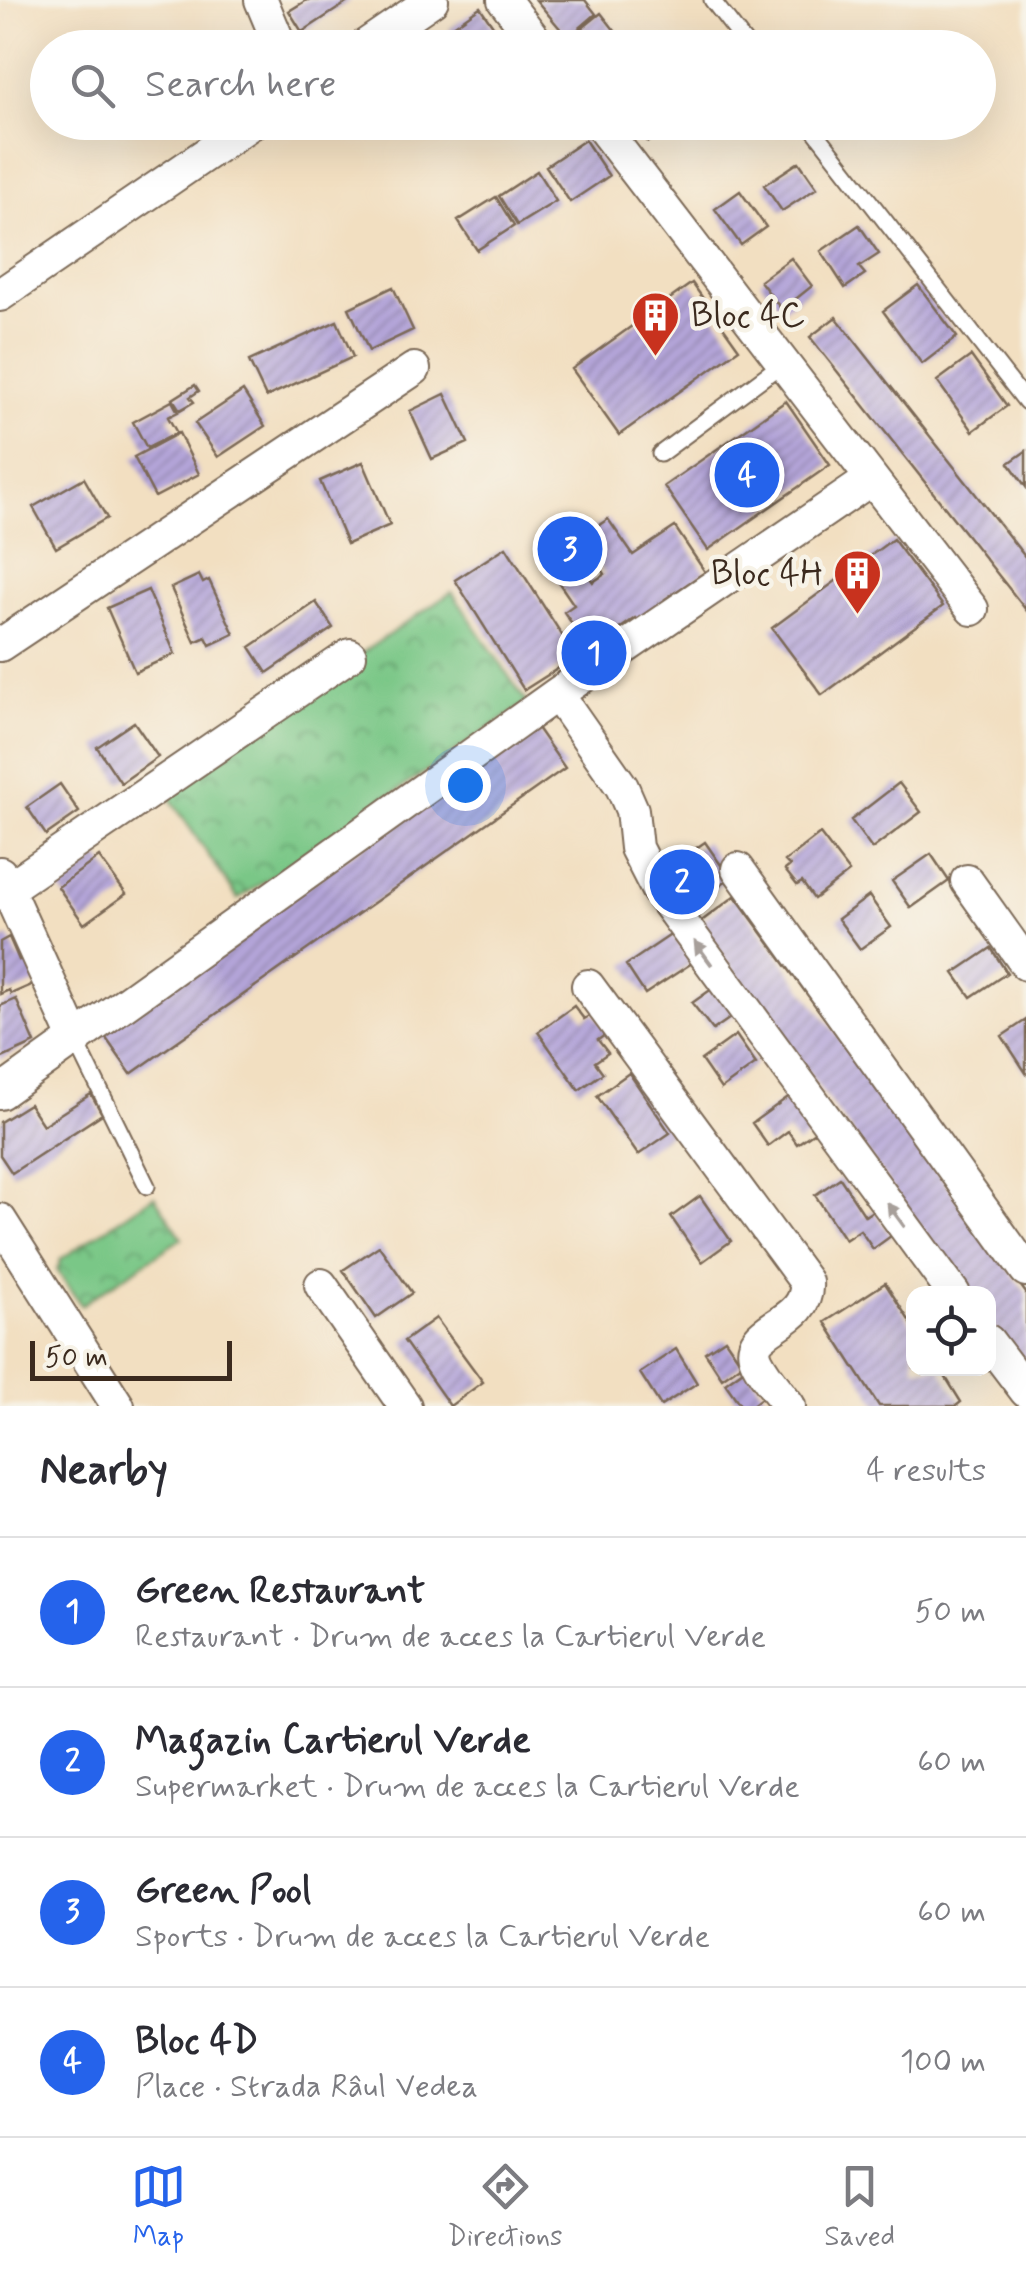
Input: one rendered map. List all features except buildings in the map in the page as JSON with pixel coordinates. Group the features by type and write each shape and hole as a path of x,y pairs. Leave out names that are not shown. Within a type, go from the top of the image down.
{"street":[{"path":"261,0 273,30"},
{"path":"388,30 432,0"},
{"path":"504,0 526,30"},
{"path":"0,295 227,140"},
{"path":"612,140 972,609"},
{"path":"0,645 414,370"},
{"path":"0,1093 557,694 871,478"},
{"path":"76,1041 3,886 350,655"},
{"path":"557,694 622,787 632,810 636,848 657,890 948,1286"},
{"path":"738,869 1026,1270"},
{"path":"967,881 1026,964"},
{"path":"588,986 806,1282 799,1310 764,1333 754,1348 756,1359 790,1406"},
{"path":"0,1220 118,1406"},
{"path":"320,1285 406,1406"},
{"path":"996,1351 1026,1391"}],"lane":[{"path":"712,0 735,30"},
{"path":"822,140 1026,402"},
{"path":"660,454 783,363"},
{"path":"76,1041 147,1186"}],"green space":[{"path":"452,592 527,703 238,899 163,788"},
{"path":"154,1196 182,1238 81,1305 57,1270 61,1259"}],"place":[{"name":"Bloc 4C","path":"656,358"},
{"name":"Bloc 4D","path":"747,475"},
{"name":"Green Pool","path":"570,549"},
{"name":"Bloc 4H","path":"858,616"},
{"name":"Green Restaurant","path":"594,653"},
{"name":"Magazin Cartierul Verde","path":"682,882"}]}
